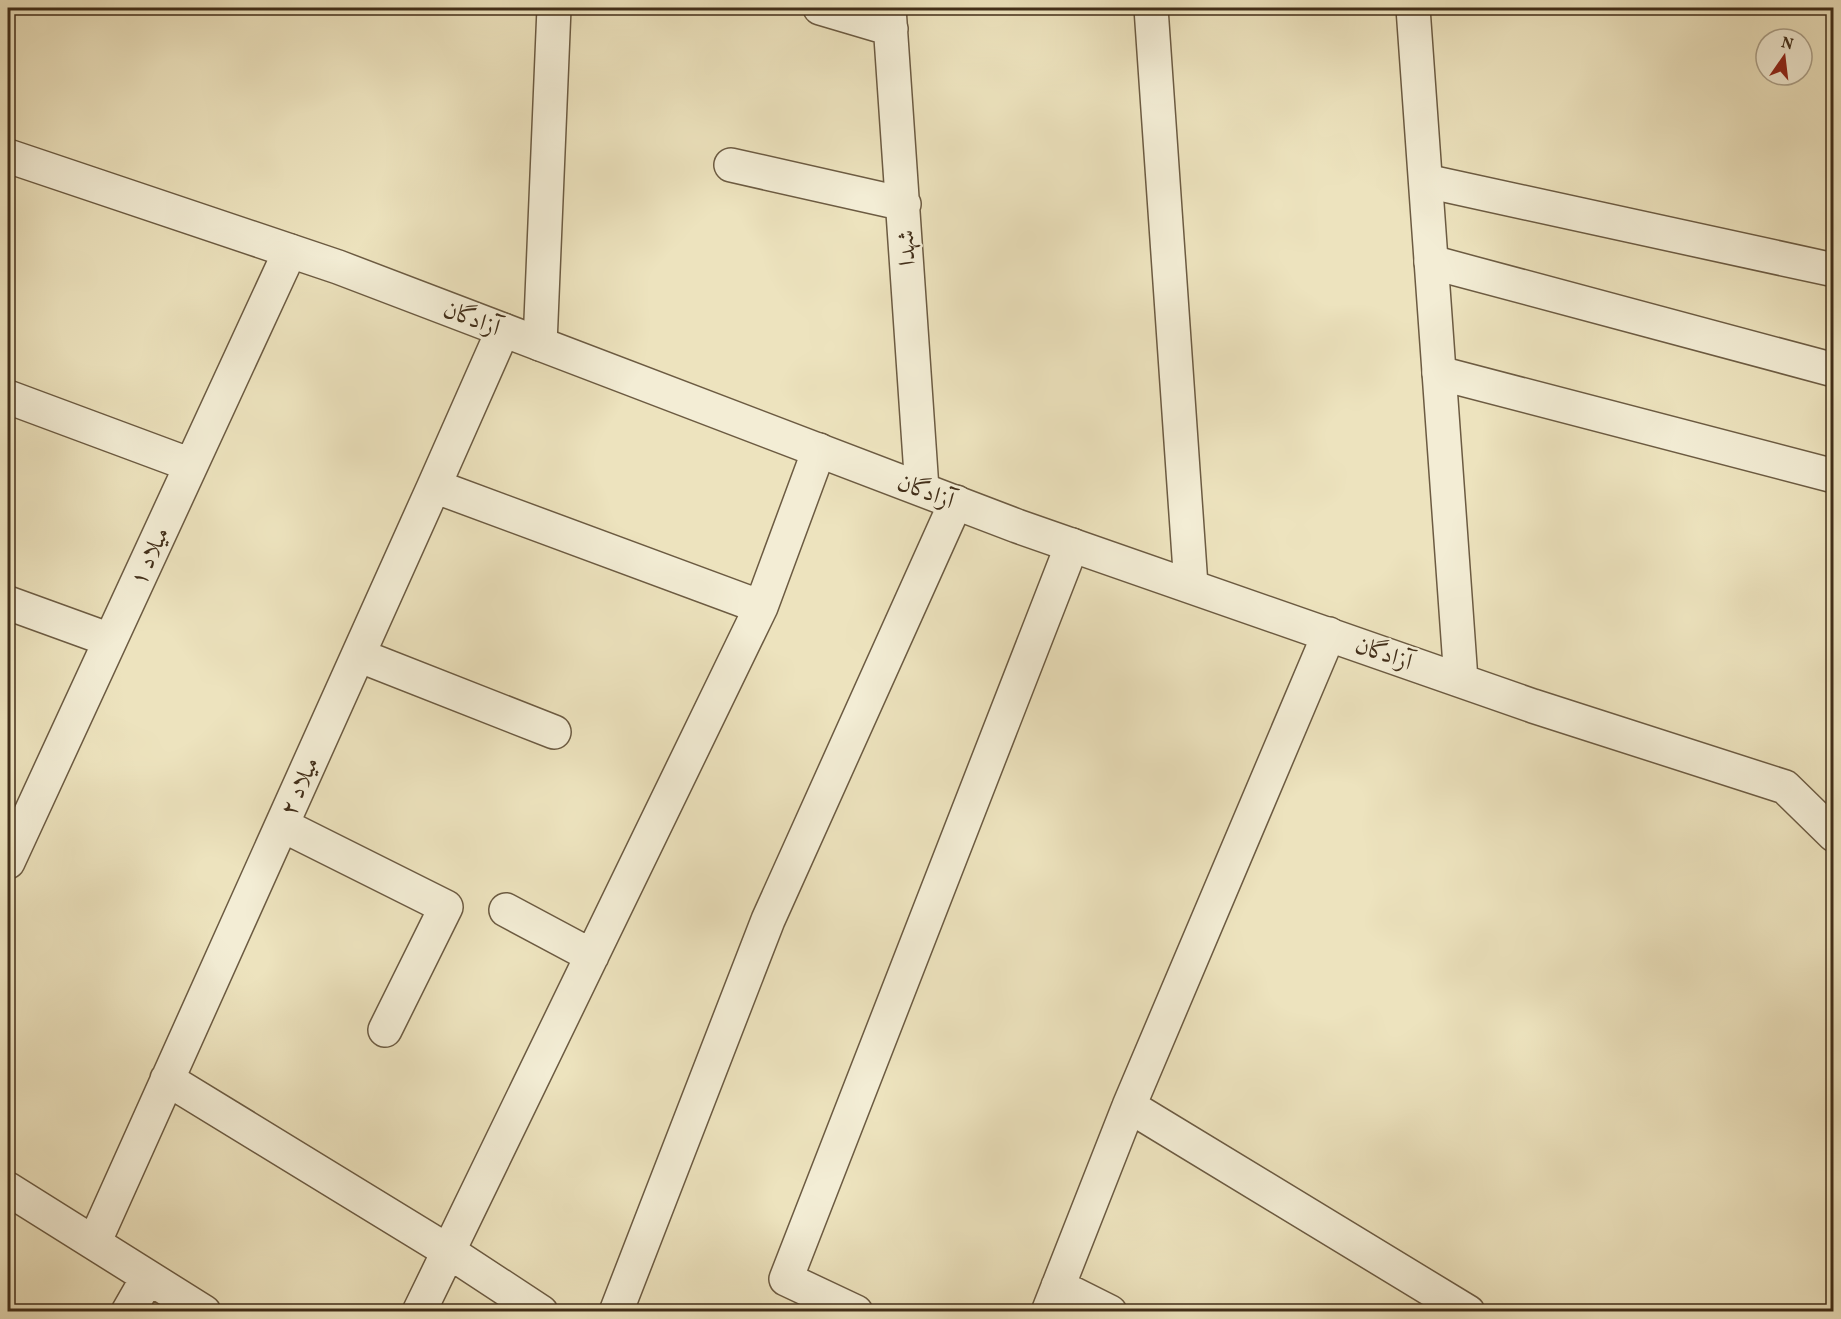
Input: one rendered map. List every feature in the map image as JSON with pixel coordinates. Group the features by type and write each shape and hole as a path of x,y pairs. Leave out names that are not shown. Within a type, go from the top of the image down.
{"street":[{"path":"540,344 554,8"},
{"path":"820,8 890,18"},
{"path":"1151,8 1191,586"},
{"path":"1413,8 1461,680"},
{"name":"شهدا","path":"890,18 922,489"},
{"name":"آزادگان","path":"8,156 338,267 1072,545 1555,713 1785,787 1833,835"},
{"path":"731,165 904,204"},
{"path":"1426,181 1833,270"},
{"name":"میلاد ۱","path":"8,862 290,251"},
{"path":"1431,262 1833,370"},
{"name":"میلاد ۲","path":"93,1243 503,330"},
{"path":"1439,373 1833,476"},
{"path":"8,397 191,465"},
{"path":"419,1311 761,607 819,450"},
{"path":"434,486 761,607"},
{"path":"616,1311 768,920 956,502"},
{"path":"856,1311 786,1279 1072,545"},
{"path":"8,603 110,640"},
{"path":"1110,1311 1053,1299 1129,1106 1329,634"},
{"path":"358,655 554,732"},
{"path":"282,825 446,907 385,1030"},
{"path":"506,910 592,956"},
{"path":"167,1079 448,1251 541,1311"},
{"path":"1129,1106 1467,1311"},
{"path":"8,1189 204,1311"},
{"path":"128,1311 148,1277"}]}
